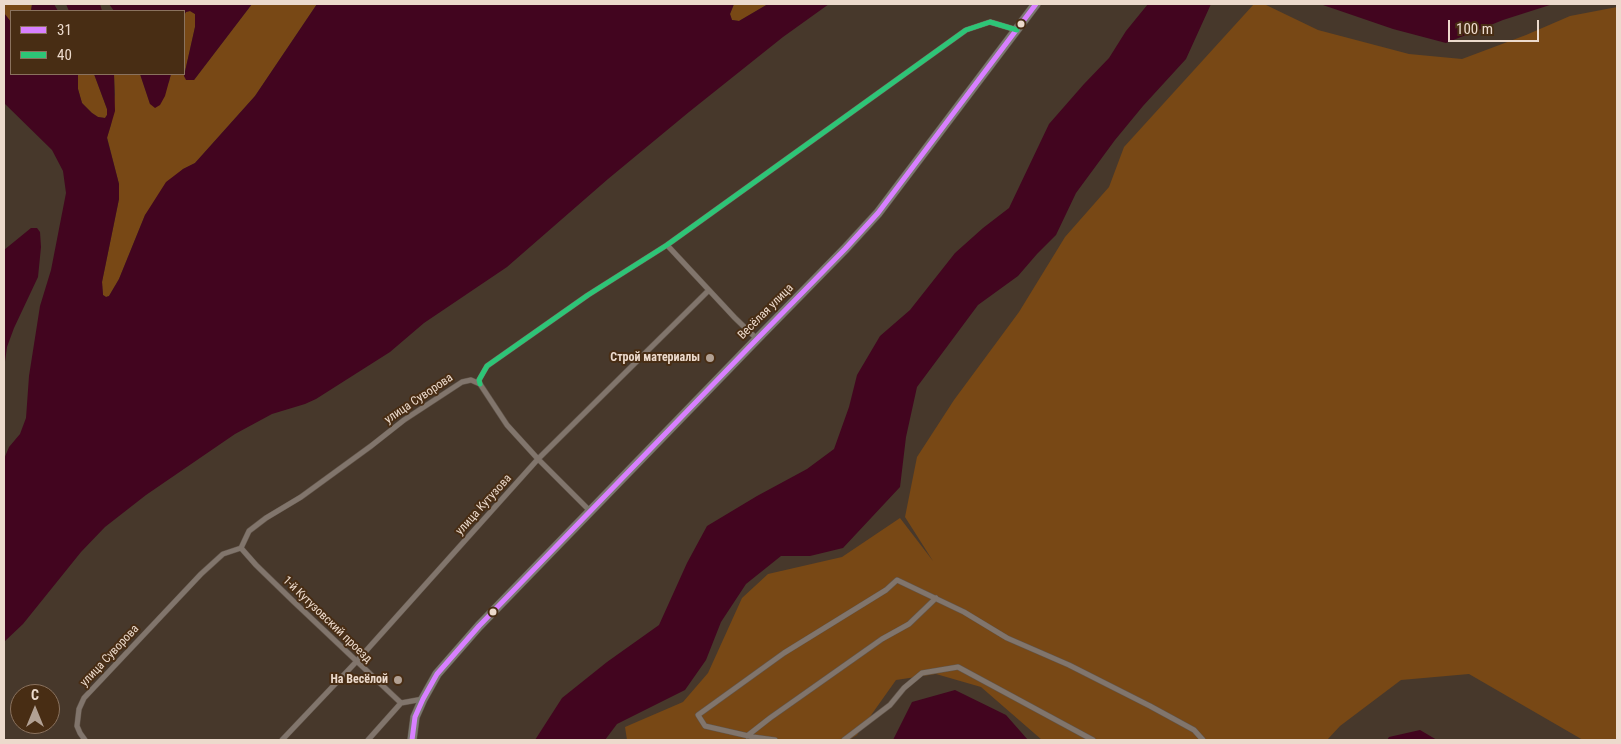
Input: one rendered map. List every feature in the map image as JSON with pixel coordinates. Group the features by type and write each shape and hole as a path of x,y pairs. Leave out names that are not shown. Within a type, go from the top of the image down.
{"main road":[{"name":"Весёлая улица","path":"412,740 415,717 437,674 590,511 845,250 878,212 1036,4"}],"street":[{"path":"590,511 538,460 507,425 480,384 479,380 488,366 588,295 667,245 966,30 990,22 1017,30"},
{"path":"667,245 708,291 757,339"},
{"name":"улица Кутузова","path":"282,740 356,662 538,460 708,291"},
{"name":"улица Суворова","path":"85,740 77,726 79,709 84,698 222,554 241,548 250,531 266,518 301,496 404,420 462,382 471,380 480,384"},
{"name":"1-й Кутузовский проезд","path":"241,548 262,571 401,703"},
{"path":"774,740 705,726 698,716 784,652 886,590 897,580 964,612 1007,638 1069,665 1150,706 1194,730 1202,740"},
{"path":"747,736 882,640 909,624 936,598"},
{"path":"844,740 890,705 904,688 922,673 958,667 1094,740"},
{"path":"368,740 401,703 423,699"}],"shaded area":[{"path":"4,4 32,4 31,10 10,10 10,21 4,13"},
{"path":"32,4 54,4 57,10 31,10"},
{"path":"66,4 100,4 102,10 69,10"},
{"path":"109,4 252,4 194,80 186,80 184,76 195,27 195,14 190,11 185,14 185,10 113,10"},
{"path":"252,4 317,4 255,96 195,163 183,169 145,215 119,279 109,296 106,297 103,295 102,282 119,199 119,184 107,137 111,125 115,94 114,75 140,75 150,104 169,82 171,75 184,75 194,80"},
{"path":"317,4 734,4 730,14 732,20 739,21 768,4 829,4 783,37 689,112 608,179 507,267 424,323 390,352 316,399 272,414 235,434 146,495 105,527 81,552 23,624 4,642 4,459 9,447 20,434 26,418 29,376 40,306 51,270 66,193 63,171 52,150 4,103 4,13 10,21 10,75 78,75 78,89 82,103 98,117 105,118 107,109 94,75 114,75 115,111 107,138 119,184 119,199 102,282 103,295 106,297 109,296 119,279 145,215 166,182 183,169 195,163 255,96"},
{"path":"734,4 768,4 739,21 732,20 730,14"},
{"path":"1148,4 1211,4 1186,59 1115,140 1076,193 1056,235 1018,276 978,305 917,387 906,437 900,487 843,548 810,556 781,556 746,584 721,622 706,660 685,690 617,724 605,740 535,740 562,698 607,662 659,625 687,563 707,526 807,469 834,449 849,407 857,375 880,336 910,310 955,253 1009,208 1049,124 1109,58 1126,31"},
{"path":"1254,4 1264,4 1318,30 1409,54 1462,59 1570,16 1617,7 1617,740 1583,740 1469,674 1401,680 1340,726 1327,740 1042,740 981,687 936,674 896,680 857,735 849,740 627,740 625,727 683,702 708,673 742,598 768,574 842,557 900,518 933,561 905,517 917,457 954,400 1019,312 1065,237 1109,187 1124,147"},
{"path":"1320,4 1553,4 1503,20 1446,43 1393,29"},
{"path":"190,11 195,14 195,27 185,72 186,12"},
{"path":"78,75 94,75 107,109 105,118 98,117 82,103 78,89"},
{"path":"140,75 171,75 165,96 160,105 155,108 150,104"},
{"path":"31,228 37,228 40,232 41,247 38,277 14,328 7,347 4,369 4,250"},
{"path":"955,690 1006,715 1028,740 893,740 912,702"},
{"path":"1420,730 1437,740 1387,740 1389,737"}],"transit line":[{"name":"31","path":"412,740 415,717 437,674 479,626 878,213 1036,4"},
{"name":"40","path":"480,384 479,380 487,366 588,295 667,245 966,30 990,22 1017,30"}],"place":[{"name":"Строй материалы","path":"710,358"},
{"name":"На Весёлой","path":"398,680"}]}
